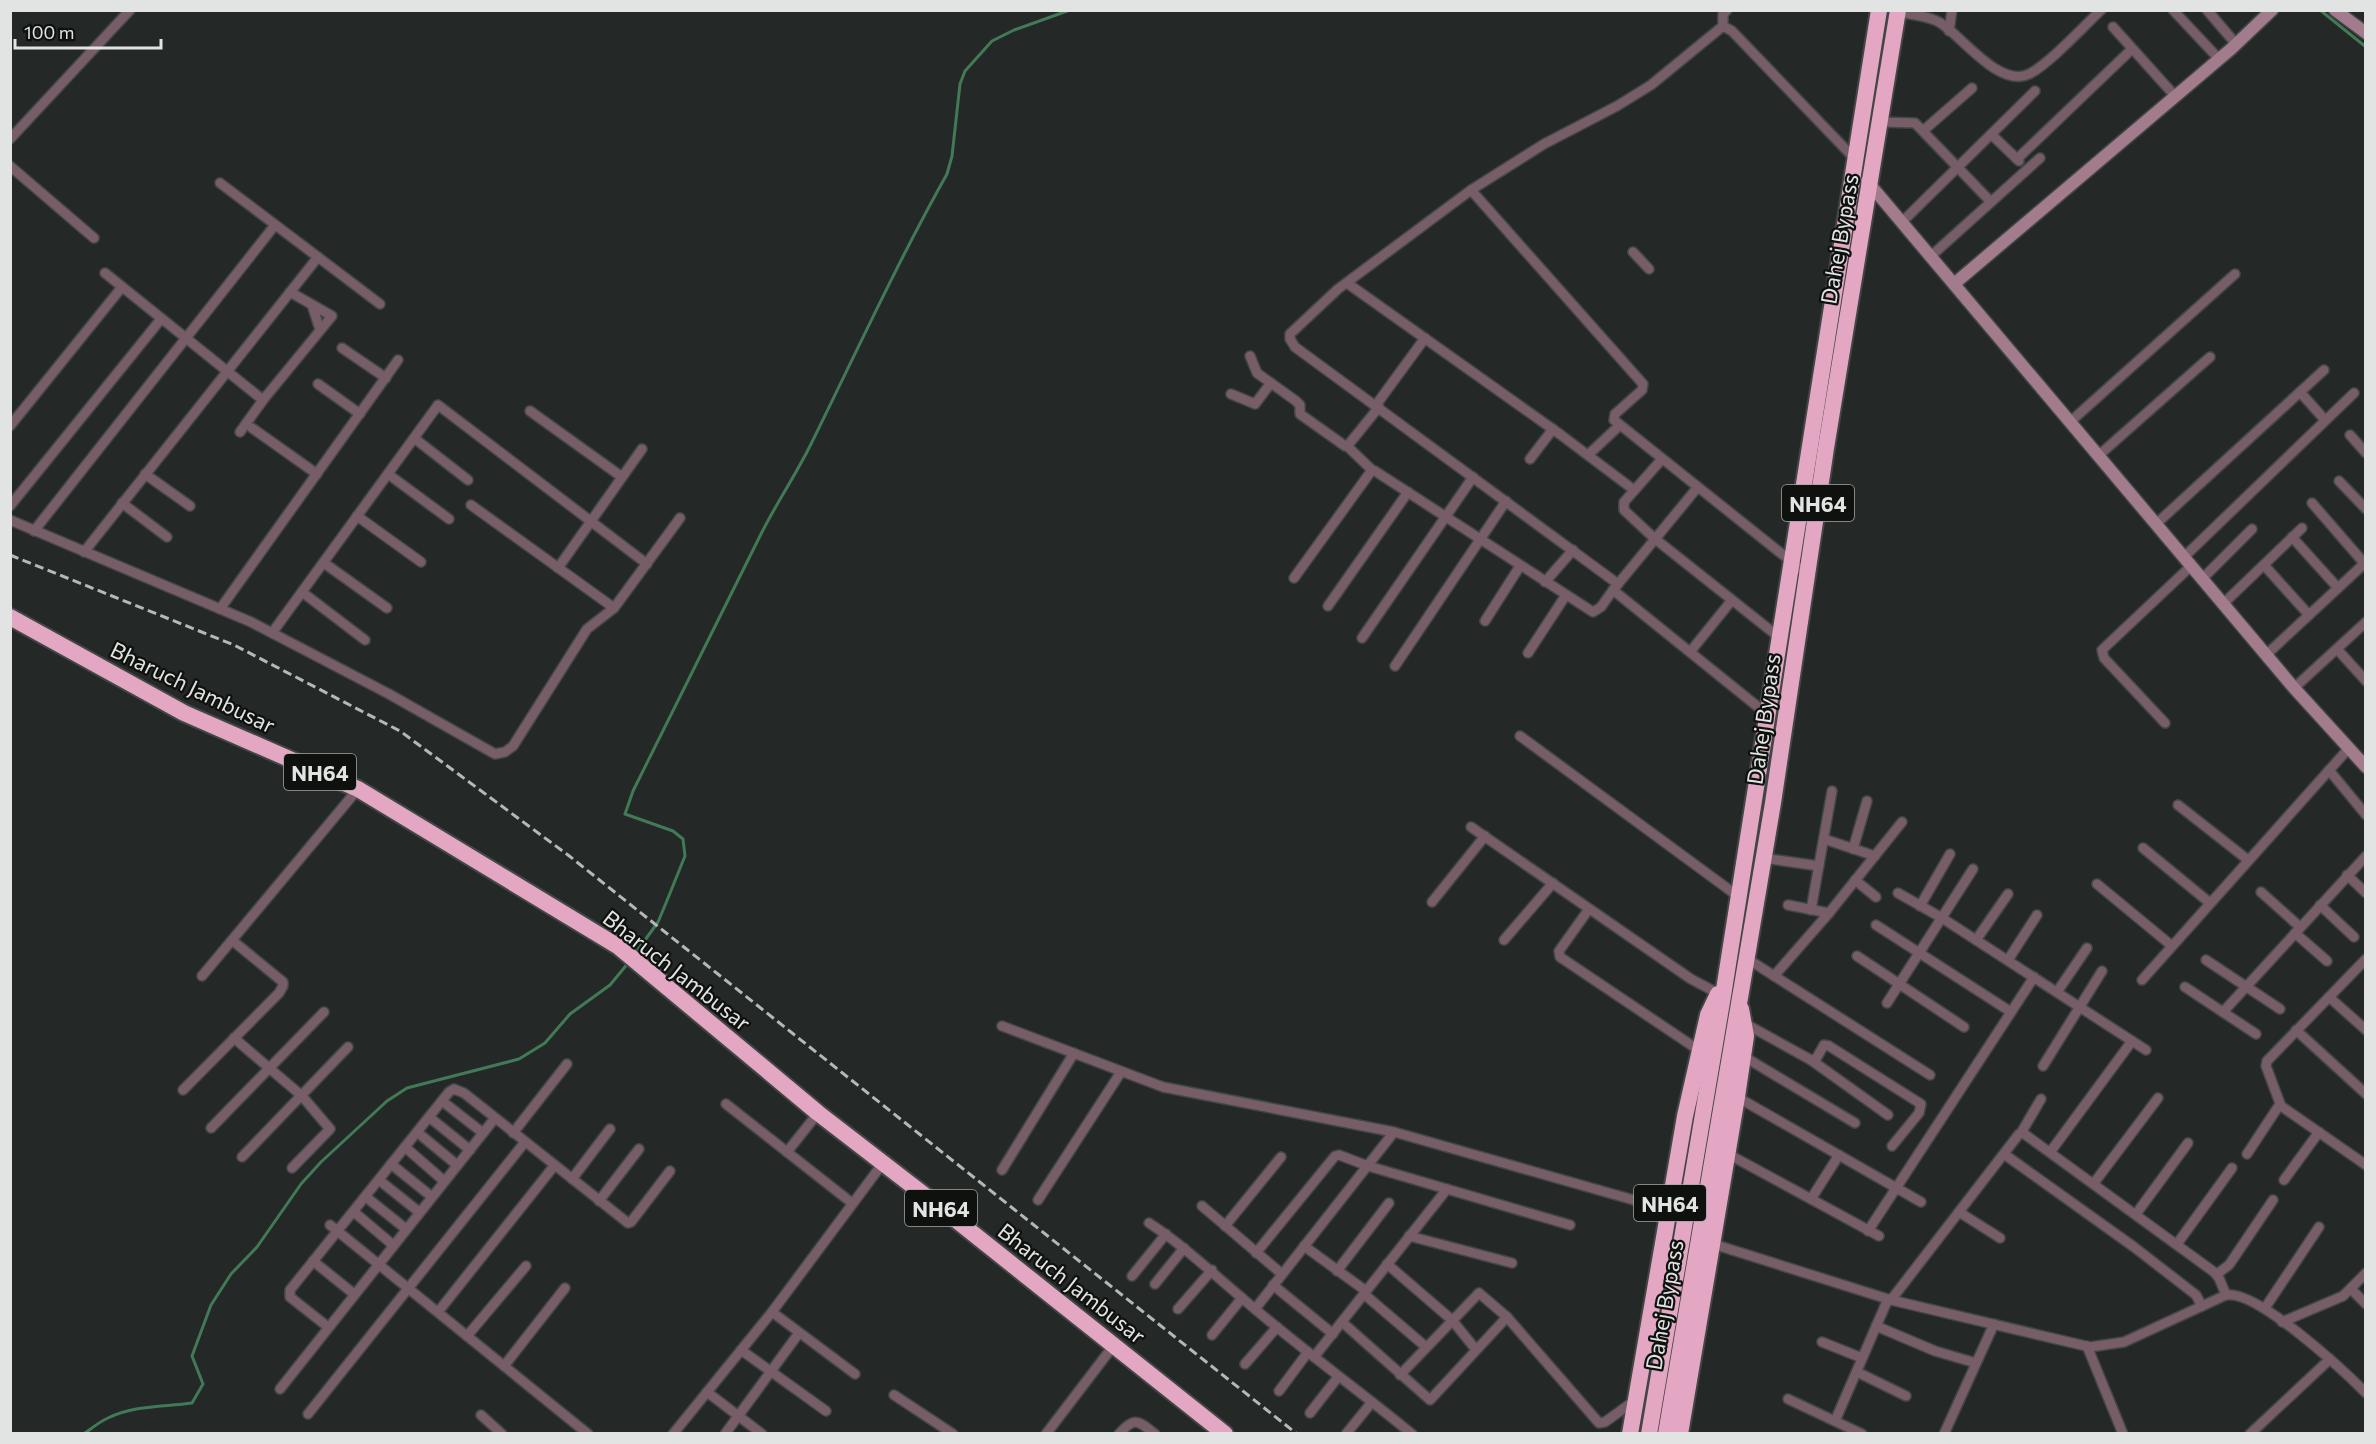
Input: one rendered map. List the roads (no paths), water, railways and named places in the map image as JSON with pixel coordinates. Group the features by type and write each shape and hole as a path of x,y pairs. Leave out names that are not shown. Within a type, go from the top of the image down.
{"highway":[{"name":"Dahej Bypass","path":"1736,969 1739,897 1879,10"},
{"name":"Dahej Bypass","path":"1666,1434 1674,1334 1727,995 1736,969 1763,858 1825,452 1898,11"},
{"name":"Bharuch Jambusar","path":"10,618 184,713 358,789 618,947 818,1113 1225,1434"},
{"name":"NH64","path":"1630,1434 1685,1116 1708,1015 1727,995 1744,1023 1746,1036 1680,1434"},
{"name":"Dahej Bypass","path":"1649,1434 1674,1334"}],"street":[{"path":"10,139 130,10"},
{"path":"1949,31 1952,10"},
{"path":"1898,11 1941,23 2002,75 2016,78 2028,75 2040,67 2101,10"},
{"path":"2173,10 2219,59"},
{"path":"2207,10 2236,44"},
{"path":"1954,284 2219,59 2272,10"},
{"path":"2335,10 2366,33"},
{"path":"1724,12 1723,26 1650,85 1544,144 1471,190 1347,283 1293,329 1290,339 1295,347 1573,550 1690,652 1768,715"},
{"path":"1723,26 1732,31 1856,163 1871,185 2187,562 2294,688 2366,767"},
{"path":"2112,27 2175,96"},
{"path":"2017,159 2132,49"},
{"path":"1924,130 1972,88"},
{"path":"1902,222 2035,91"},
{"path":"1881,122 1915,123 1991,202"},
{"path":"1992,135 2027,169"},
{"path":"1931,256 2040,158"},
{"path":"10,166 94,238"},
{"path":"220,183 380,304"},
{"path":"1471,190 1643,384 1642,390 1614,416 1614,420 1807,574"},
{"path":"34,531 275,225"},
{"path":"1633,252 1649,269"},
{"path":"84,552 318,257"},
{"path":"105,273 263,400"},
{"path":"2070,422 2235,274"},
{"path":"1347,283 1553,429 1634,490"},
{"path":"10,426 122,288"},
{"path":"240,432 263,400 332,316 290,292"},
{"path":"312,304 320,330"},
{"path":"10,506 161,319"},
{"path":"1347,446 1425,338"},
{"path":"342,348 386,378"},
{"path":"1250,356 1257,373 1296,400 1300,405 1300,414 1342,445 1347,446 1372,471 1593,612 1601,607 1654,538 1697,488"},
{"path":"2098,456 2210,357"},
{"path":"220,609 398,360"},
{"path":"2156,525 2324,370"},
{"path":"1231,394 1256,404 1271,383"},
{"path":"318,384 360,414"},
{"path":"2300,392 2325,420"},
{"path":"2165,723 2104,658 2102,650 2325,420 2354,393"},
{"path":"272,633 438,405 647,564"},
{"path":"530,411 622,477"},
{"path":"1588,455 1620,425"},
{"path":"252,428 317,474"},
{"path":"1530,459 1553,429"},
{"path":"2350,435 2366,453"},
{"path":"414,438 468,480"},
{"path":"558,568 642,449"},
{"path":"1662,459 1624,502 1624,510 1654,538 1780,638"},
{"path":"1294,578 1372,471"},
{"path":"145,474 190,506"},
{"path":"388,474 449,519"},
{"path":"1362,638 1473,477"},
{"path":"2339,481 2366,509"},
{"path":"1328,606 1408,492"},
{"path":"1395,666 1506,501"},
{"path":"122,503 167,537"},
{"path":"2266,655 2365,563 2312,503"},
{"path":"471,505 614,608"},
{"path":"357,516 421,562"},
{"path":"10,520 272,633 389,694 495,754 506,752 513,746 587,629 614,608 680,518"},
{"path":"2223,604 2302,528"},
{"path":"2202,579 2252,529"},
{"path":"2292,537 2338,588"},
{"path":"1545,582 1573,550"},
{"path":"324,563 387,608"},
{"path":"2264,565 2309,615"},
{"path":"1485,621 1520,566"},
{"path":"302,592 365,640"},
{"path":"1528,653 1566,595"},
{"path":"1690,652 1732,600"},
{"path":"2294,688 2366,622"},
{"path":"2337,649 2366,681"},
{"path":"1520,736 1739,897"},
{"path":"2142,980 2349,748"},
{"path":"2329,770 2366,815"},
{"path":"202,976 358,789"},
{"path":"1811,910 1832,791"},
{"path":"1853,849 1867,801"},
{"path":"2178,805 2248,860"},
{"path":"1774,976 1829,913 1902,822"},
{"path":"1471,827 1691,979 1727,995"},
{"path":"1432,902 1485,836"},
{"path":"1824,839 1875,856"},
{"path":"2143,848 2210,903"},
{"path":"1920,906 1950,854"},
{"path":"2223,1012 2366,856"},
{"path":"1763,858 1819,866"},
{"path":"1887,1003 1973,869"},
{"path":"2347,875 2366,892"},
{"path":"1856,880 1876,897"},
{"path":"1504,940 1553,883"},
{"path":"2097,884 2172,946"},
{"path":"2261,892 2327,961"},
{"path":"1898,893 1942,918 2146,1050"},
{"path":"1976,940 2008,894"},
{"path":"1788,905 1829,913"},
{"path":"2320,905 2354,937"},
{"path":"1589,909 1559,951 1560,957 1700,1051"},
{"path":"2008,960 2037,915"},
{"path":"1876,925 2011,1012"},
{"path":"183,1090 279,993 283,986 282,982 233,941"},
{"path":"2057,992 2087,948"},
{"path":"1857,956 1964,1027"},
{"path":"2206,960 2280,1009"},
{"path":"2365,961 2296,1030 2266,1064 2280,1104 2366,1165"},
{"path":"1736,969 1774,976 1930,1075"},
{"path":"2043,1066 2102,971"},
{"path":"1868,1231 2034,977"},
{"path":"2185,987 2256,1034"},
{"path":"2329,997 2366,1030"},
{"path":"211,1128 324,1012"},
{"path":"1744,1023 1811,1060 1888,1115"},
{"path":"1002,1026 1163,1087 1394,1132 1669,1210"},
{"path":"2296,1030 2366,1094"},
{"path":"234,1038 302,1096 330,1129 292,1168"},
{"path":"2051,1151 2132,1041"},
{"path":"1811,1060 1816,1059 1824,1045 1829,1046 1921,1104 1919,1113 1892,1146"},
{"path":"242,1157 348,1047"},
{"path":"1002,1170 1074,1053"},
{"path":"1743,1056 1855,1123"},
{"path":"513,1133 567,1064"},
{"path":"1038,1200 1121,1072"},
{"path":"328,1327 289,1294 314,1261 334,1228 354,1212 449,1092 459,1090 625,1221 631,1222 670,1171"},
{"path":"1737,1097 1921,1202"},
{"path":"2094,1183 2158,1098"},
{"path":"1835,1421 1889,1299 2021,1133 2041,1100"},
{"path":"442,1101 483,1133"},
{"path":"726,1104 852,1203"},
{"path":"2247,1154 2280,1104"},
{"path":"787,1152 818,1113"},
{"path":"429,1117 470,1150"},
{"path":"280,1389 495,1118"},
{"path":"572,1179 610,1129"},
{"path":"417,1132 457,1165"},
{"path":"1255,1309 1394,1132"},
{"path":"2284,1180 2319,1132"},
{"path":"2021,1133 2051,1151 2217,1274 2226,1295"},
{"path":"308,1414 525,1142"},
{"path":"2136,1214 2188,1143"},
{"path":"405,1147 444,1181"},
{"path":"599,1201 639,1149"},
{"path":"1728,1154 1879,1236"},
{"path":"2004,1154 2188,1288 2198,1297 2202,1306"},
{"path":"1811,1199 1839,1155"},
{"path":"1256,1253 1335,1156 1344,1156 1368,1166 1570,1225"},
{"path":"1225,1226 1281,1157"},
{"path":"674,1434 772,1312 883,1163"},
{"path":"392,1164 432,1197"},
{"path":"438,1312 554,1166"},
{"path":"2177,1244 2232,1168"},
{"path":"379,1180 419,1212"},
{"path":"1279,1391 1333,1334 1447,1189"},
{"path":"366,1197 406,1228"},
{"path":"2217,1274 2229,1265 2273,1200"},
{"path":"1338,1271 1389,1203"},
{"path":"1202,1206 1282,1274"},
{"path":"354,1212 393,1245"},
{"path":"1959,1212 2000,1238"},
{"path":"1149,1223 1212,1270 1255,1309 1372,1402 1400,1430 1412,1434"},
{"path":"2265,1308 2319,1227"},
{"path":"334,1228 588,1434"},
{"path":"1132,1276 1166,1234"},
{"path":"1409,1236 1512,1263"},
{"path":"1713,1244 1889,1299 2087,1347 2124,1342 2226,1295 2237,1294 2265,1308 2330,1359 2365,1391"},
{"path":"1304,1246 1365,1293 1426,1347"},
{"path":"1155,1284 1184,1248"},
{"path":"314,1261 354,1294"},
{"path":"1387,1264 1452,1320 1473,1346"},
{"path":"468,1336 526,1266"},
{"path":"1178,1309 1212,1270"},
{"path":"2282,1322 2341,1297 2366,1273"},
{"path":"1273,1285 1333,1334"},
{"path":"504,1365 565,1288"},
{"path":"2351,1289 2366,1304"},
{"path":"1400,1375 1479,1293 1507,1317 1599,1423 1605,1422 1636,1400"},
{"path":"1212,1335 1242,1298"},
{"path":"772,1312 855,1374"},
{"path":"1342,1322 1430,1400 1507,1317"},
{"path":"1944,1434 1994,1324"},
{"path":"1497,1328 1515,1326"},
{"path":"1876,1326 1935,1351 1976,1363"},
{"path":"1245,1364 1277,1327"},
{"path":"725,1434 799,1333"},
{"path":"1822,1342 1862,1358"},
{"path":"1046,1434 1114,1345"},
{"path":"2087,1347 2123,1434"},
{"path":"741,1350 826,1411"},
{"path":"2250,1434 2330,1359"},
{"path":"1857,1371 1906,1396"},
{"path":"1310,1413 1338,1377"},
{"path":"707,1392 762,1434"},
{"path":"894,1395 953,1434"},
{"path":"1788,1399 1862,1434"},
{"path":"1346,1434 1372,1402"},
{"path":"481,1415 502,1434"},
{"path":"1119,1434 1134,1421 1141,1423 1155,1434"}],"waterway":[{"path":"635,954 658,922 685,856 683,839 673,831 625,814 633,791 765,526 810,446 894,275 947,174 952,156 960,84 965,71 992,41 1014,30 1070,10"},
{"path":"2320,10 2366,47"},
{"path":"84,1434 105,1420 128,1411 192,1403 203,1384 192,1356 211,1305 231,1274 257,1247 301,1184 321,1162 387,1101 407,1088 519,1059 545,1043 570,1014 610,985 629,962"}],"railway":[{"path":"10,555 234,645 400,731 568,855 1297,1434"}]}
